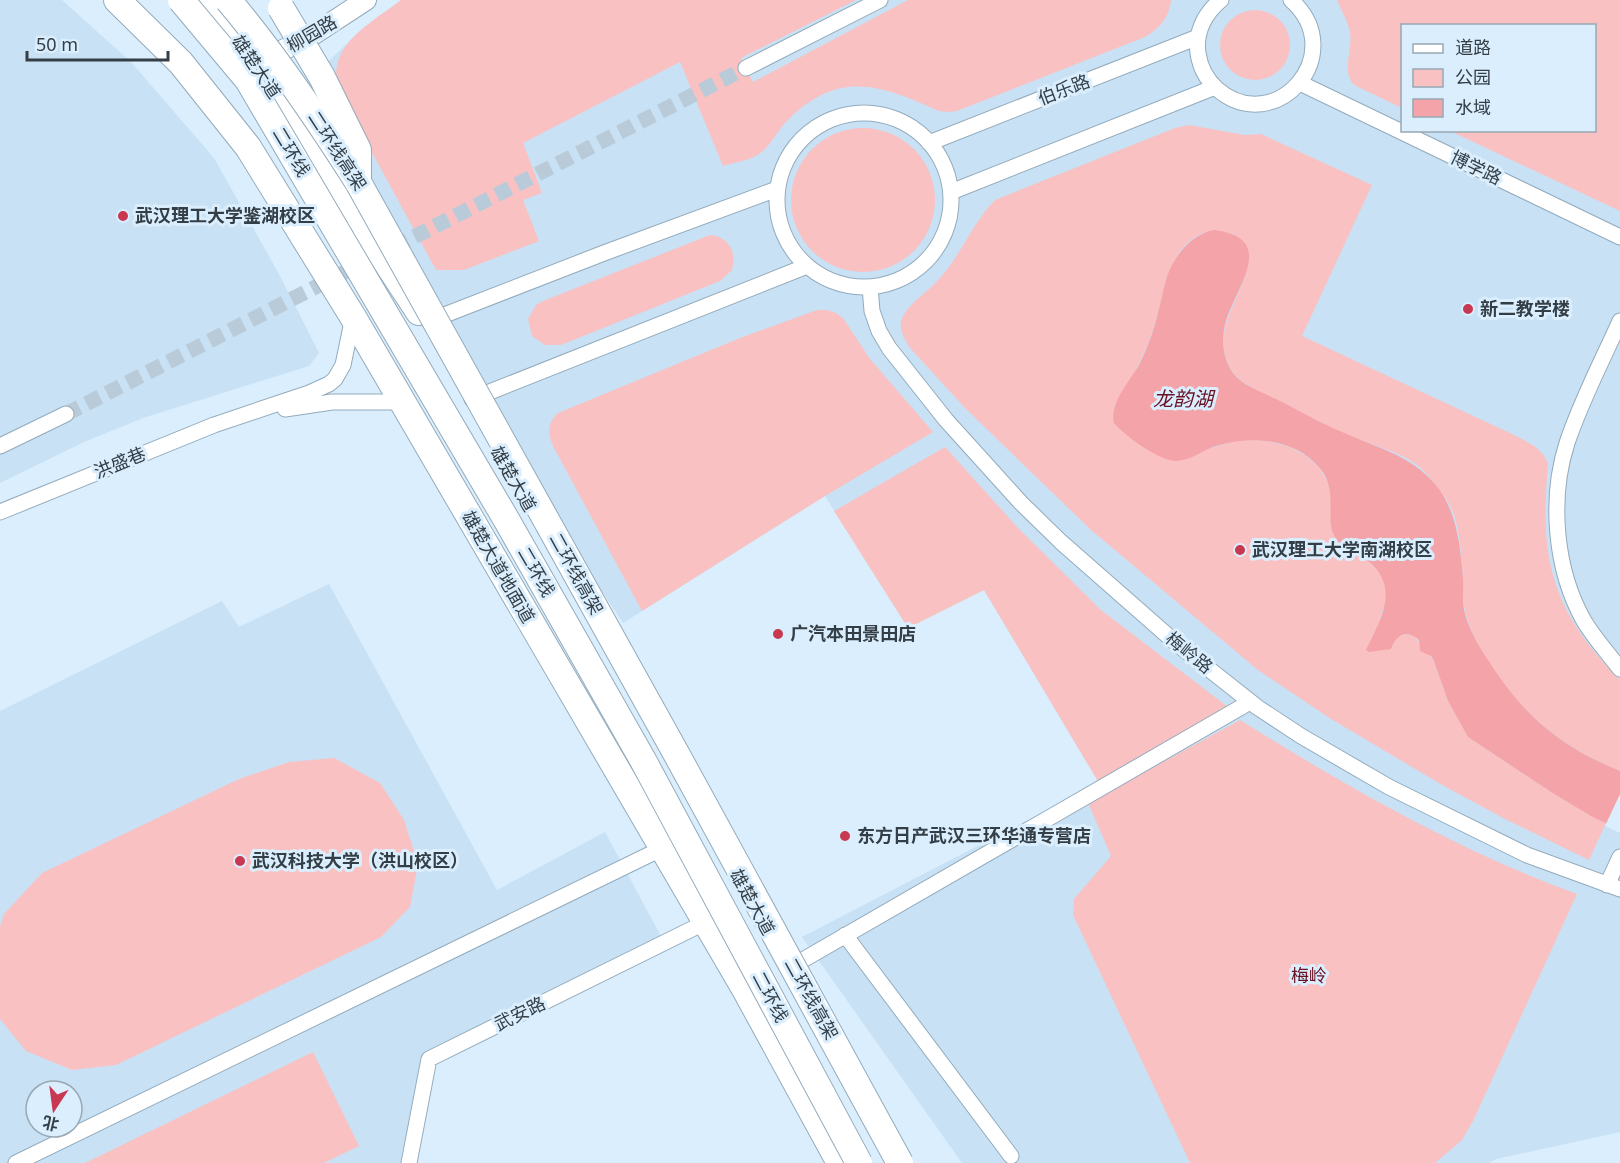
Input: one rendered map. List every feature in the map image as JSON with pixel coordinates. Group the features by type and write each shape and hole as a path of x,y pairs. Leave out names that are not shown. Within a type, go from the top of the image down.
{"main road":[{"name":"雄楚大道地面道","path":"117,0 181,63 248,147 353,317 663,848 746,991 840,1163"},
{"name":"二环线","path":"181,0 248,80 506,519 644,762 859,1163"},
{"name":"雄楚大道","path":"209,0 256,64 425,322 898,1163"},
{"name":"二环线高架","path":"228,0 257,34 329,136 358,182 677,755 898,1163"},
{"path":"275,0 322,77 358,150 358,182"}],"street":[{"name":"柳园路","path":"256,64 311,36 366,0"},
{"path":"746,68 880,0"},
{"path":"1219,0 1205,17 1198,37 1202,69 1215,87 1235,100 1258,104 1282,98 1300,83 1311,62 1313,39 1306,17 1291,0"},
{"name":"伯乐路","path":"929,143 1198,37"},
{"name":"博学路","path":"1300,83 1401,132"},
{"path":"951,192 1215,87"},
{"path":"878,114 914,129 929,143 944,165 951,192 951,212 946,231 937,249 924,264 908,276 890,284 853,287 821,276 807,266 792,250 782,232 777,211 777,189 786,161 804,137 820,125 838,117 878,114"},
{"name":"博学路","path":"1402,132 1620,237"},
{"path":"425,322 777,189"},
{"path":"468,401 807,266"},
{"name":"梅岭路","path":"870,287 875,321 889,348 946,420 1021,503 1128,603 1250,702 1301,736 1396,790 1527,855 1613,887"},
{"name":"洪盛巷","path":"0,512 241,416 329,384 335,379 343,364 353,317"},
{"path":"1620,321 1567,444 1560,477 1558,518 1566,580 1575,602 1594,637 1620,669"},
{"name":"洪盛巷","path":"241,416 332,402 402,402"},
{"path":"0,446 66,414"},
{"path":"789,968 1250,702"},
{"path":"16,1163 663,848"},
{"path":"1613,887 1620,857"},
{"name":"武安路","path":"409,1163 429,1059 706,922"},
{"path":"845,935 1011,1156"}],"shaded area":[{"name":"武汉理工大学鉴湖校区","path":"0,0 62,0 131,62 214,158 279,274 319,353 309,366 143,418 84,442 0,483"},
{"name":"武汉理工大学南湖校区","path":"401,0 1620,0 1620,1132 1496,1159 1489,1163 962,1163 802,937 1099,783 984,590 908,628 825,496 623,623 530,483 312,77 358,33"},
{"name":"武汉科技大学（洪山校区）","path":"329,584 497,890 605,832 664,942 429,1059 409,1163 0,1163 0,711 222,601 239,627"}],"green space":[{"path":"401,0 856,0 741,58 753,82 908,0 1171,0 1163,22 1145,37 957,111 939,111 898,94 879,89 843,88 825,93 788,120 761,153 723,166 680,62 523,143 542,193 523,200 539,241 464,270 436,270 339,92 336,76 338,62 344,49 353,38"},
{"path":"1337,0 1620,0 1620,211 1452,132 1596,132 1596,24 1401,24 1401,108 1354,85 1350,79 1348,66 1350,32"},
{"path":"1248,10 1262,10 1275,16 1284,25 1290,38 1288,58 1280,70 1262,80 1248,80 1235,74 1226,65 1220,52 1220,38 1226,25 1235,16"},
{"path":"1189,125 1245,135 1261,134 1372,185 1302,336 1512,434 1534,446 1543,454 1548,465 1546,529 1555,582 1565,607 1579,631 1620,680 1620,771 1581,752 1548,730 1518,702 1492,667 1476,640 1467,618 1457,524 1449,504 1424,471 1402,456 1340,432 1256,390 1240,380 1232,371 1225,356 1223,341 1225,327 1247,270 1249,255 1234,234 1212,232 1195,237 1182,249 1166,284 1149,341 1113,411 1212,448 1233,441 1251,439 1272,442 1290,447 1319,467 1331,488 1331,510 1340,543 1372,564 1383,579 1386,598 1379,626 1384,649 1391,649 1397,638 1402,635 1414,636 1434,661 1448,701 1468,737 1551,792 1606,823 1589,860 1444,786 1331,719 1258,670 1091,530 965,408 910,348 905,339 901,325 903,316 946,271 995,200 1175,128"},
{"path":"863,128 877,129 891,134 914,149 929,172 934,186 934,214 929,228 914,251 891,266 877,271 863,272 849,271 835,266 812,251 797,228 792,214 791,200 792,186 797,172 812,149 835,134 849,129"},
{"path":"710,235 727,242 732,251 732,270 720,281 561,345 545,345 532,336 528,319 536,305 543,301"},
{"path":"817,310 827,310 843,318 870,359 933,432 825,496 642,611 554,448 549,434 551,421 558,413 740,338"},
{"path":"945,447 1019,529 1101,610 1228,707 1099,783 984,590 908,628 834,511"},
{"name":"梅岭","path":"1240,720 1404,816 1490,858 1577,894 1473,1121 1462,1140 1435,1163 1190,1163 1073,915 1074,899 1111,856 1088,803"},
{"path":"334,758 380,783 404,820 418,864 410,907 381,937 116,1065 72,1070 26,1051 0,1019 0,926 4,914 42,873 239,779 289,762"},
{"path":"313,1052 359,1146 324,1163 85,1163"}],"water":[{"name":"龙韵湖","path":"1214,230 1234,235 1245,243 1249,254 1248,267 1224,331 1225,356 1233,373 1242,382 1330,427 1406,460 1426,474 1435,484 1453,516 1462,566 1464,610 1474,637 1503,682 1546,728 1579,751 1620,771 1620,830 1551,792 1468,737 1448,701 1434,661 1431,656 1420,651 1419,640 1406,634 1396,640 1391,649 1369,652 1366,650 1385,604 1386,592 1383,581 1377,570 1367,560 1337,540 1331,525 1329,486 1319,467 1308,457 1283,444 1255,440 1226,443 1180,461 1168,460 1142,446 1114,423 1113,415 1117,400 1139,365 1151,337 1172,266 1192,240"}],"pier":[{"path":"1620,794 1620,833 1605,826"}],"tunnel":[{"path":"66,414 746,68"}],"place":[{"name":"武汉理工大学鉴湖校区","path":"123,216"},
{"name":"新二教学楼","path":"1468,309"},
{"name":"武汉理工大学南湖校区","path":"1240,550"},
{"name":"广汽本田景田店","path":"778,634"},
{"name":"东方日产武汉三环华通专营店","path":"845,836"},
{"name":"武汉科技大学（洪山校区）","path":"240,861"}]}
